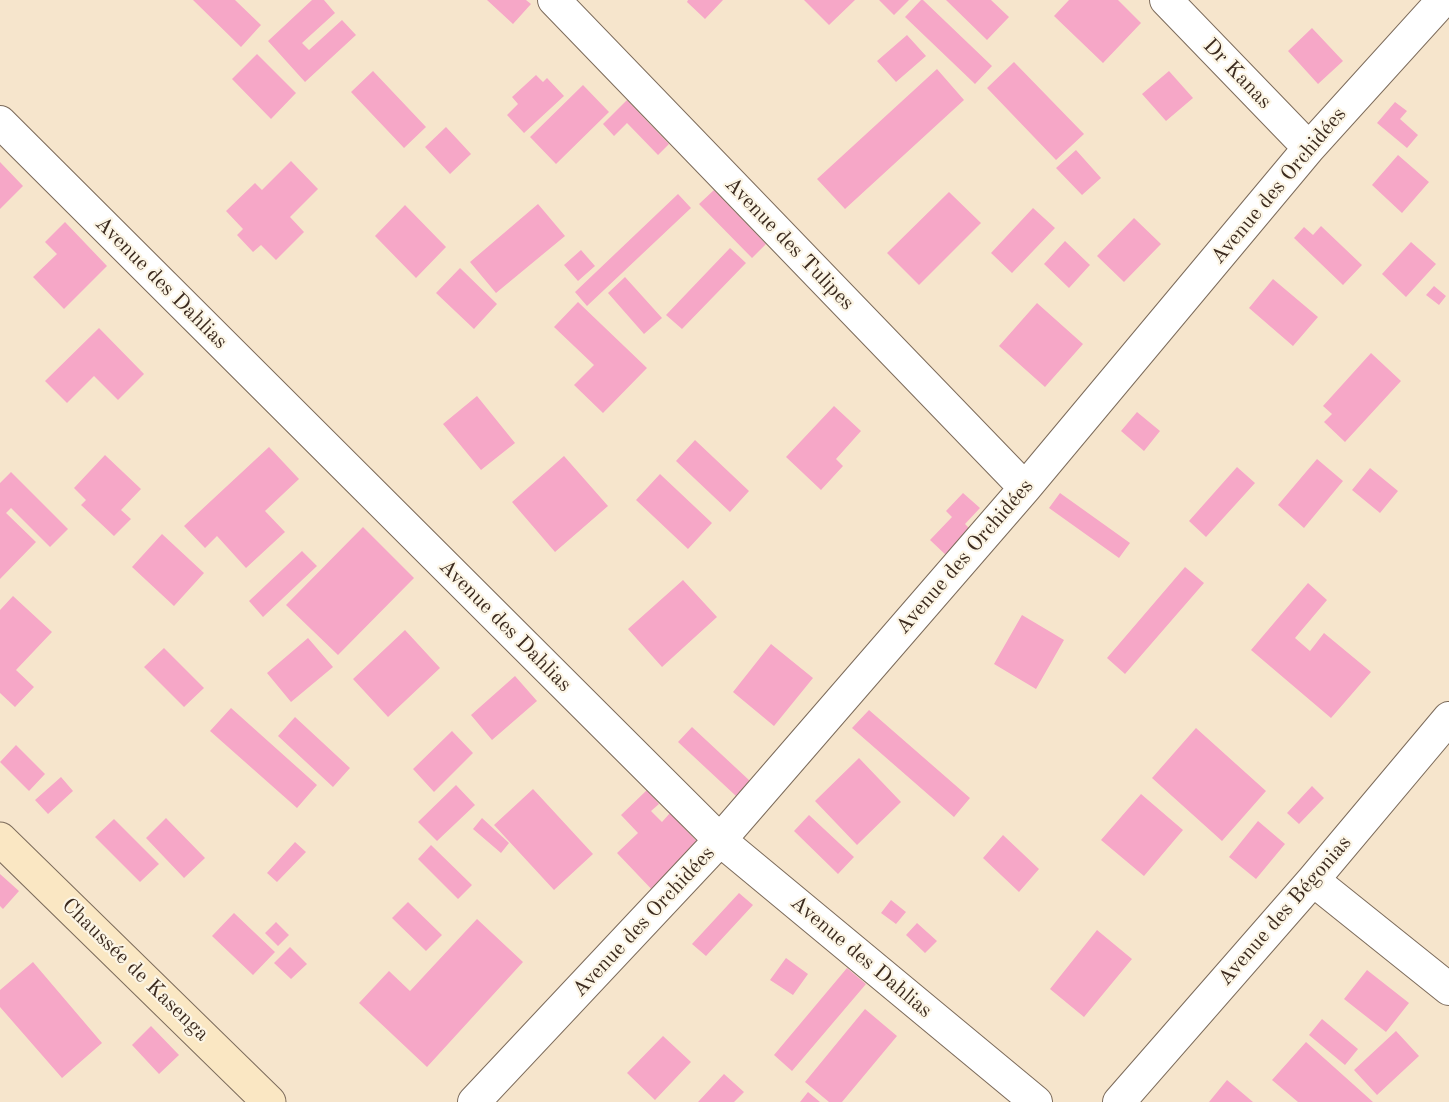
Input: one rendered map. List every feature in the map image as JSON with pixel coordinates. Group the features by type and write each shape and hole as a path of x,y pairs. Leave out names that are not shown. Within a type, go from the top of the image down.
{"main road":[{"name":"Chaussée de Kasenga","path":"0,839 269,1102"}],"street":[{"name":"Avenue des Tulipes","path":"554,0 1025,488"},
{"name":"Dr Kanas","path":"1166,0 1309,148"},
{"name":"Avenue des Orchidées","path":"474,1102 720,840 1025,488 1309,148 1443,0"},
{"name":"Avenue des Dahlias","path":"0,123 720,840 1035,1102"},
{"name":"Avenue des Bégonias","path":"1119,1102 1313,880 1449,718"},
{"path":"1313,880 1449,989"}],"building":[{"path":"193,0 235,0 261,25 241,47"},
{"path":"312,0 324,0 335,13 302,43 309,50 342,20 356,35 305,82 268,41"},
{"path":"487,0 526,0 531,4 513,24"},
{"path":"688,0 723,0 705,19 687,2"},
{"path":"804,0 855,0 829,25"},
{"path":"879,0 909,0 894,15"},
{"path":"921,0 992,66 975,84 905,17"},
{"path":"946,0 991,0 1009,17 987,40"},
{"path":"1069,0 1118,0 1141,23 1103,63 1054,16"},
{"path":"1312,28 1343,61 1318,84 1288,51"},
{"path":"907,35 926,56 896,82 877,61"},
{"path":"257,54 296,93 271,119 232,79"},
{"path":"1014,62 1084,134 1056,160 987,88"},
{"path":"937,69 964,100 845,209 817,179"},
{"path":"373,71 426,127 404,148 351,92"},
{"path":"1169,71 1193,98 1166,121 1142,94"},
{"path":"536,75 543,82 547,78 564,96 524,133 507,115 518,104 512,97"},
{"path":"583,85 609,112 556,164 530,137"},
{"path":"627,100 669,144 658,155 627,123 614,136 603,124"},
{"path":"1395,102 1407,111 1400,119 1418,135 1407,148 1377,123"},
{"path":"446,127 471,154 450,174 425,147"},
{"path":"1076,150 1101,178 1082,195 1056,168"},
{"path":"1398,155 1429,182 1402,213 1372,185"},
{"path":"291,161 318,189 290,217 304,232 276,260 261,245 253,252 237,235 243,229 226,211 255,183 262,190"},
{"path":"0,162 23,186 0,209"},
{"path":"714,190 766,244 752,258 699,204"},
{"path":"949,192 981,223 919,285 887,253"},
{"path":"678,194 691,208 587,306 575,292"},
{"path":"538,204 565,236 496,293 470,262"},
{"path":"405,205 446,247 416,278 375,236"},
{"path":"1033,208 1055,228 1012,273 991,253"},
{"path":"1134,218 1161,244 1124,282 1097,256"},
{"path":"65,222 107,266 64,309 33,277 57,254 45,242"},
{"path":"1321,226 1362,265 1343,285 1294,238 1304,227 1313,235"},
{"path":"1065,241 1090,265 1069,288 1044,264"},
{"path":"1411,242 1436,264 1406,297 1382,274"},
{"path":"730,248 746,263 682,329 666,315"},
{"path":"581,250 595,266 578,281 564,265"},
{"path":"460,268 497,304 474,329 436,293"},
{"path":"625,277 662,318 644,334 608,293"},
{"path":"1273,279 1318,317 1293,346 1249,308"},
{"path":"1434,286 1446,296 1439,305 1426,295"},
{"path":"578,302 647,368 603,413 574,385 594,365 554,327"},
{"path":"1037,303 1083,344 1045,387 999,346"},
{"path":"99,328 144,374 118,400 94,376 67,403 45,381"},
{"path":"1371,353 1401,381 1345,442 1324,422 1332,414 1323,406"},
{"path":"477,396 515,443 481,470 443,424"},
{"path":"834,406 861,431 836,459 843,466 821,490 786,457"},
{"path":"1137,412 1160,431 1144,451 1121,431"},
{"path":"695,440 749,491 730,512 676,461"},
{"path":"269,447 299,479 265,511 285,532 246,568 217,536 205,548 184,526"},
{"path":"105,455 141,489 121,510 131,519 114,536 81,505 86,500 74,488"},
{"path":"564,456 608,506 555,552 512,502"},
{"path":"1317,459 1343,481 1304,528 1278,505"},
{"path":"1237,467 1255,483 1206,537 1189,521"},
{"path":"1370,468 1398,491 1380,513 1352,490"},
{"path":"11,472 68,529 50,547 11,508 6,513 36,542 0,579 0,483"},
{"path":"660,474 712,523 688,549 636,500"},
{"path":"963,493 980,508 965,524 972,531 948,557 930,540 952,517 946,511"},
{"path":"1060,493 1130,543 1119,558 1049,508"},
{"path":"363,527 414,578 338,655 286,605"},
{"path":"162,534 204,573 174,606 132,567"},
{"path":"302,551 317,566 263,617 249,601"},
{"path":"1185,567 1204,583 1125,674 1107,658"},
{"path":"683,580 717,617 662,667 628,629"},
{"path":"1308,583 1327,600 1295,638 1310,651 1324,633 1371,672 1331,718 1251,650"},
{"path":"13,596 52,632 16,670 34,687 15,707 0,693 0,610"},
{"path":"1022,615 1064,640 1036,689 994,664"},
{"path":"405,630 440,668 388,717 353,679"},
{"path":"308,638 333,667 291,702 267,673"},
{"path":"771,644 813,678 774,726 733,692"},
{"path":"164,648 204,688 184,707 144,667"},
{"path":"515,676 537,701 492,740 471,715"},
{"path":"231,708 317,785 297,808 210,731"},
{"path":"869,710 970,798 954,817 852,728"},
{"path":"295,717 350,768 333,787 278,736"},
{"path":"692,727 750,781 736,796 678,742"},
{"path":"1196,728 1266,791 1222,841 1152,778"},
{"path":"452,731 473,753 434,792 413,769"},
{"path":"16,745 45,774 29,791 0,762"},
{"path":"859,758 901,802 857,845 815,801"},
{"path":"61,777 73,791 48,814 35,800"},
{"path":"456,785 475,805 437,841 418,822"},
{"path":"1312,786 1324,798 1299,824 1287,813"},
{"path":"533,789 593,854 554,890 494,825"},
{"path":"647,790 659,804 651,811 662,822 670,813 705,850 657,895 617,853 638,833 621,815"},
{"path":"1141,794 1183,830 1144,876 1101,840"},
{"path":"809,815 854,857 838,874 794,831"},
{"path":"166,818 205,858 184,878 146,838"},
{"path":"482,818 509,843 501,853 473,829"},
{"path":"114,819 159,864 140,882 95,837"},
{"path":"1258,821 1285,844 1256,879 1229,857"},
{"path":"1003,835 1039,869 1019,892 983,858"},
{"path":"295,842 306,852 277,882 267,873"},
{"path":"431,845 472,885 458,899 418,859"},
{"path":"0,874 19,891 3,909 0,906"},
{"path":"739,893 753,905 706,956 692,944"},
{"path":"891,900 906,912 896,924 881,913"},
{"path":"408,902 442,935 426,951 392,918"},
{"path":"234,913 275,952 253,975 212,936"},
{"path":"477,919 523,962 427,1067 359,1003 389,971 410,991"},
{"path":"276,922 289,935 278,946 265,933"},
{"path":"917,923 937,941 925,953 906,935"},
{"path":"1097,930 1132,959 1084,1017 1050,989"},
{"path":"290,947 307,964 291,979 274,963"},
{"path":"786,958 808,974 793,995 770,980"},
{"path":"33,962 102,1043 62,1078 0,1007 0,990"},
{"path":"847,968 866,984 792,1071 774,1055"},
{"path":"1367,970 1409,1003 1386,1032 1344,999"},
{"path":"865,1009 897,1036 842,1102 829,1102 805,1082"},
{"path":"1322,1019 1358,1049 1345,1065 1309,1035"},
{"path":"151,1026 179,1055 159,1074 132,1045"},
{"path":"1396,1031 1419,1056 1377,1095 1354,1070"},
{"path":"663,1036 691,1062 655,1100 627,1073"},
{"path":"1306,1042 1373,1102 1298,1102 1272,1080"},
{"path":"724,1074 744,1092 734,1102 698,1102"},
{"path":"1227,1080 1253,1102 1209,1102"},
{"path":"808,1092 820,1102 800,1102"}]}
